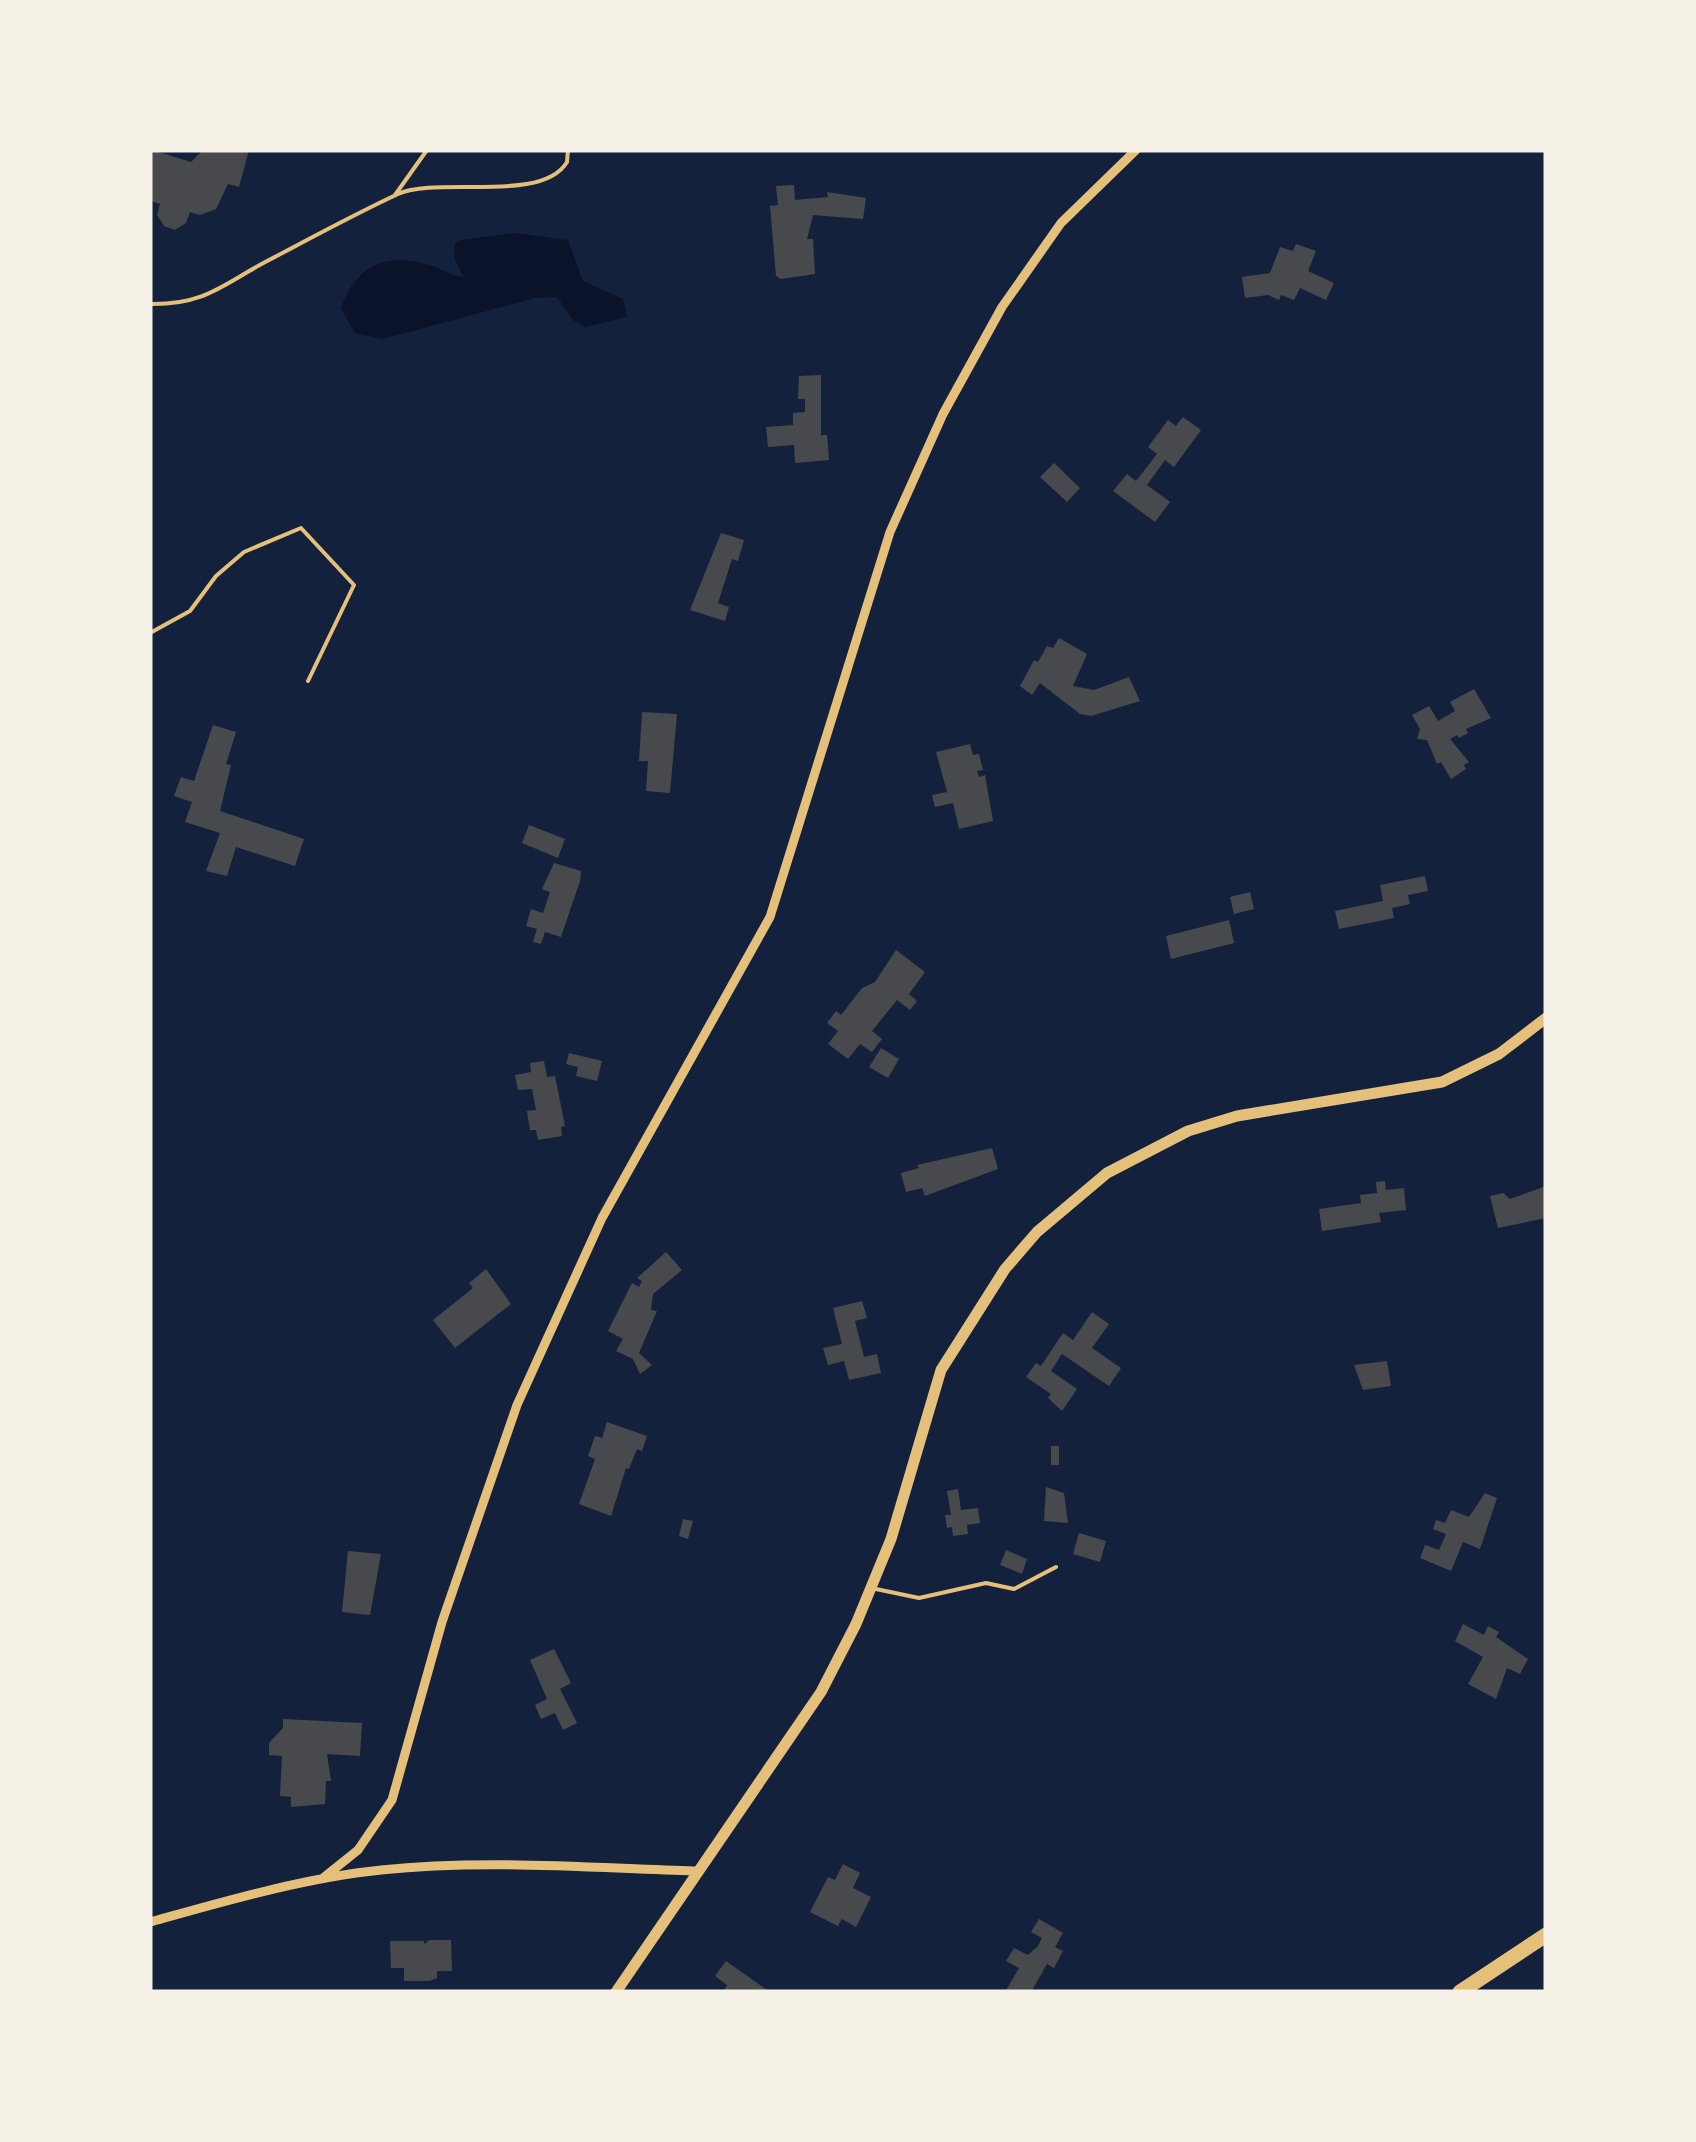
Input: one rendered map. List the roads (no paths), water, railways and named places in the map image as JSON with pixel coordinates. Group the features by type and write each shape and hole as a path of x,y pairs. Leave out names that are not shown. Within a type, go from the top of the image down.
{"highway":[{"path":"1460,1992 1546,1936"}],"street":[{"path":"324,1878 358,1850 392,1800 442,1622 517,1404 602,1218 770,917 890,532 943,414 1002,307 1060,224 1136,150"},
{"path":"616,1992 821,1692 871,1588 914,1470 941,1370 1005,1269 1075,1197 1107,1173 1188,1131 1237,1116 1442,1082 1500,1054 1546,1018"},
{"path":"150,1922 324,1878 480,1865 696,1871"}],"lane":[{"path":"150,633 190,611 216,576 244,552 301,528 354,585 308,680"},
{"path":"871,1588 919,1598 986,1582 1014,1589 1056,1567"}],"water":[{"path":"514,233 568,240 583,281 623,299 627,317 585,327 573,320 557,297 535,298 383,339 355,333 341,309 354,283 384,262 411,261 463,277 454,257 455,244"}]}
